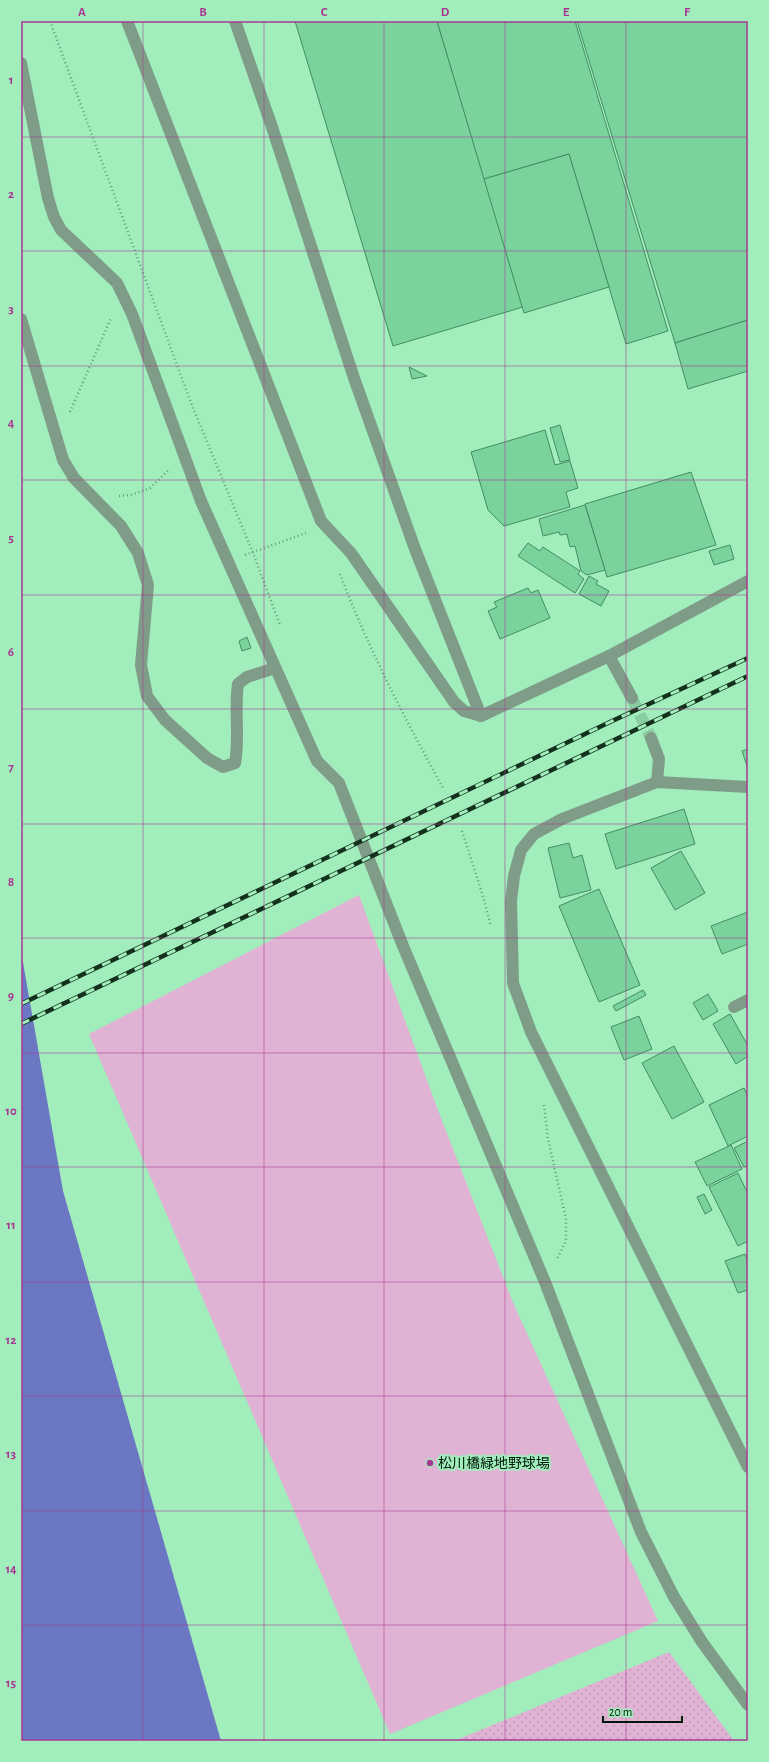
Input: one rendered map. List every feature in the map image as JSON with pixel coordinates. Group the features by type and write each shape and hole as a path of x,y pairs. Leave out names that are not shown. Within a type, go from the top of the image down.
{"street":[{"path":"127,21 321,521 351,553 454,702 464,711 481,716 609,656 748,581"},
{"path":"235,21 272,127 362,400 415,549 481,716"},
{"path":"21,62 48,198 54,217 61,230 117,283 132,314 201,501 317,761 339,783 403,946 545,1282 641,1532 674,1597 702,1642 748,1705"},
{"path":"21,319 63,460 74,478 121,526 138,553 148,586 141,665 147,696 165,720 207,758 223,767 235,763 237,750 236,699 238,684 246,677 275,668"},
{"path":"609,656 632,698"},
{"path":"651,738 659,759 657,782"},
{"path":"748,787 657,782 562,819 534,834 521,850 514,876 511,900 513,983 531,1032 748,1467"},
{"path":"734,1007 748,1000"}],"path":[{"path":"50,21 191,403 253,552 281,627"},
{"path":"55,436 69,416 122,294"},
{"path":"94,498 131,495 150,488 171,467 182,447"},
{"path":"228,562 322,527 321,521"},
{"path":"338,570 361,627 399,706 443,788"},
{"path":"462,831 482,893 492,933"},
{"path":"544,1104 548,1139 566,1219 566,1241 545,1282"}],"shaded area":[{"name":"松川橋緑地野球場","path":"359,895 439,1113 514,1305 658,1621 390,1734 89,1034"},
{"path":"669,1652 734,1741 454,1741"}],"water":[{"path":"21,951 63,1191 221,1741 21,1741"}],"building":[{"path":"295,21 437,21 523,307 393,346"},
{"path":"437,21 575,21 668,331 626,344 569,154 484,179"},
{"path":"577,21 748,21 748,320 675,343"},
{"path":"569,154 609,287 524,313 484,179"},
{"path":"748,320 748,371 688,389 675,343"},
{"path":"409,367 427,376 412,379"},
{"path":"560,425 570,460 560,462 550,428"},
{"path":"545,430 555,465 570,461 578,488 566,492 570,507 504,526 488,510 471,452"},
{"path":"691,472 716,545 607,577 585,504"},
{"path":"585,505 605,570 587,575 581,571 575,546 570,547 567,534 560,535 559,532 543,536 539,519"},
{"path":"528,543 540,551 543,547 580,571 578,574 584,579 575,593 518,556"},
{"path":"730,545 734,559 714,565 709,551"},
{"path":"589,576 598,581 596,584 609,591 601,606 579,594"},
{"path":"528,588 531,593 538,590 550,618 500,639 488,611 497,607 494,602"},
{"path":"247,637 251,648 242,651 239,641"},
{"path":"748,749 748,769 742,751"},
{"path":"684,809 695,844 616,869 605,834"},
{"path":"569,843 573,858 582,855 591,890 560,898 548,848"},
{"path":"681,851 705,893 675,910 651,868"},
{"path":"599,889 640,985 599,1002 559,906"},
{"path":"748,912 748,944 722,954 711,926"},
{"path":"643,990 646,995 616,1011 613,1006"},
{"path":"708,994 718,1011 703,1020 693,1003"},
{"path":"730,1014 748,1046 748,1056 736,1064 713,1024"},
{"path":"639,1016 652,1049 624,1060 611,1027"},
{"path":"674,1046 704,1102 672,1119 642,1063"},
{"path":"744,1088 748,1097 748,1136 728,1146 709,1105"},
{"path":"748,1141 748,1165 744,1167 734,1148"},
{"path":"731,1145 742,1169 707,1186 695,1162"},
{"path":"738,1173 748,1194 748,1241 738,1246 709,1187"},
{"path":"704,1194 712,1210 705,1214 697,1197"},
{"path":"745,1254 748,1262 748,1290 738,1293 725,1261"}],"tunnel":[{"path":"632,698 651,738"}],"railway":[{"path":"21,1004 610,722 748,658"},
{"path":"21,1024 748,676"}],"place":[{"name":"松川橋緑地野球場","path":"430,1463"}]}
